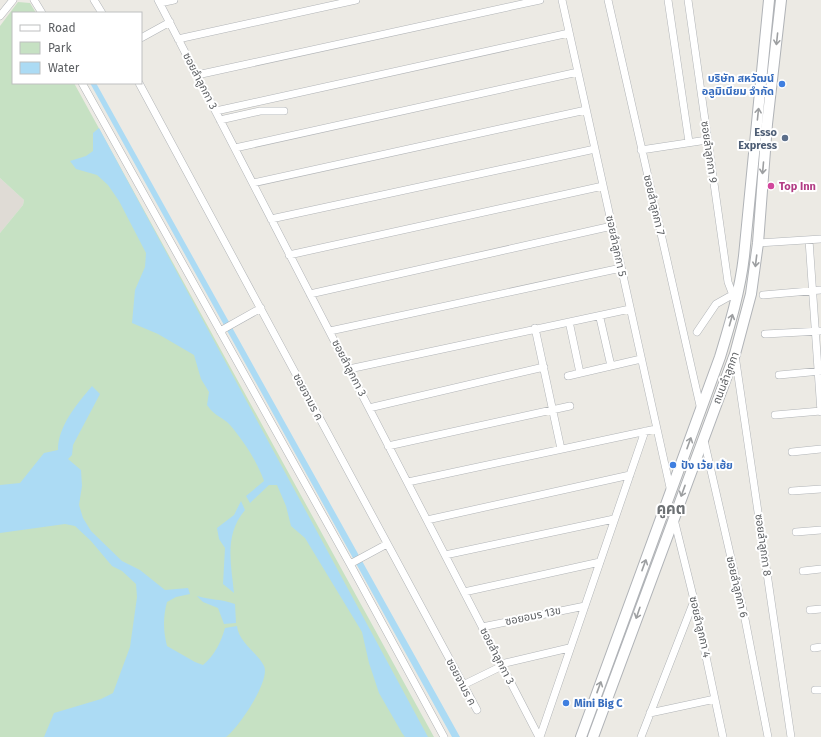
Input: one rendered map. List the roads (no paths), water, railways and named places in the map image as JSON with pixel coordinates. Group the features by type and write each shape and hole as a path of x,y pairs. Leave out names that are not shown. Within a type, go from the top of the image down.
{"main road":[{"name":"ถนนลำลูกกา","path":"581,737 720,357 734,299 741,282 769,0"},
{"name":"ถนนลำลูกกา","path":"592,737 735,354 751,294 758,243 781,0"},
{"path":"750,194 762,194"}],"street":[{"path":"0,16 13,0"},
{"path":"34,0 41,12"},
{"path":"94,0 101,12"},
{"path":"159,2 174,0"},
{"path":"178,38 356,0"},
{"path":"197,75 540,0"},
{"name":"ซอยลำลูกกา 5","path":"562,0 671,492"},
{"name":"ซอยลำลูกกา 7","path":"608,0 701,410"},
{"path":"668,0 689,142"},
{"name":"ซอยลำลูกกา 9","path":"688,0 728,282 734,299"},
{"name":"ซอยลำลูกกา 3","path":"159,2 540,737"},
{"path":"142,37 170,22"},
{"path":"216,111 569,33"},
{"path":"235,148 578,72"},
{"path":"83,84 356,561 444,737"},
{"name":"ซอยจามร ค","path":"140,84 477,710"},
{"path":"220,120 260,112 284,110"},
{"path":"253,183 586,110"},
{"path":"641,150 707,140"},
{"path":"271,219 595,148"},
{"path":"289,255 603,186"},
{"path":"310,294 612,226"},
{"path":"758,243 821,239"},
{"path":"775,415 821,412 818,332 809,240"},
{"path":"330,331 621,268"},
{"path":"763,295 821,290"},
{"path":"697,332 716,304 734,299"},
{"path":"223,330 260,308"},
{"path":"349,369 535,328 630,309"},
{"path":"600,318 611,366"},
{"path":"570,326 580,373"},
{"path":"535,328 561,449"},
{"path":"765,334 818,332"},
{"name":"ซอยลำลูกกา 8","path":"735,354 791,737"},
{"path":"568,376 641,359"},
{"path":"369,408 544,367"},
{"path":"779,375 820,372"},
{"path":"388,446 570,406"},
{"path":"408,482 656,429"},
{"path":"540,737 569,648 585,606 645,431"},
{"name":"ซอยลำลูกกา 6","path":"703,437 745,619 768,737"},
{"path":"792,452 821,450"},
{"path":"427,520 630,475"},
{"path":"792,491 821,489"},
{"name":"ซอยลำลูกกา 4","path":"673,518 694,600 723,737"},
{"path":"445,555 614,519"},
{"path":"796,532 821,530"},
{"path":"356,561 387,544"},
{"path":"464,592 600,562"},
{"path":"803,571 821,569"},
{"path":"641,737 694,600"},
{"name":"ซอยอมร 13ข","path":"482,627 585,606"},
{"path":"810,610 821,609"},
{"path":"463,685 502,665 569,648"},
{"path":"650,713 715,699"}],"water":[{"path":"91,84 97,84 460,737 452,737"},
{"path":"99,128 428,737 405,737 402,733 379,693 369,663 362,632 305,538 291,526 286,506 277,485 269,485 250,503 246,496 264,481 261,473 254,458 240,437 227,422 213,412 207,405 209,392 201,379 194,355 158,334 132,323 135,290 145,267 146,253 119,201 108,185 97,175 76,169 70,161 86,156 93,151 93,133"},
{"path":"92,386 100,394 73,445 72,455 68,459 81,470 82,486 79,505 83,518 91,531 122,561 140,570 165,590 188,588 190,594 176,597 167,602 164,624 167,646 203,665 217,648 225,628 237,626 241,637 264,666 265,673 263,682 258,693 245,715 226,737 44,737 54,713 101,699 113,693 130,647 137,597 136,584 122,571 112,566 91,541 75,526 65,524 0,533 0,485 20,483 44,453 58,450 61,432 69,416"},
{"path":"241,501 245,510 234,529 230,550 234,593 223,584 225,548 219,539 217,528 234,515"},
{"path":"197,596 235,604 236,623 224,624 218,608 203,602"}],"place":[{"name":"บริษัท สหวัฒน์ อลูมิเนียม จำกัด","path":"782,84"},
{"name":"Esso Express","path":"785,138"},
{"name":"Top Inn","path":"771,186"},
{"name":"ปัง เว้ย เฮ้ย","path":"673,465"},
{"name":"Mini Big C","path":"566,703"}],"district":[{"name":"คูคต","path":"671,509"}]}
